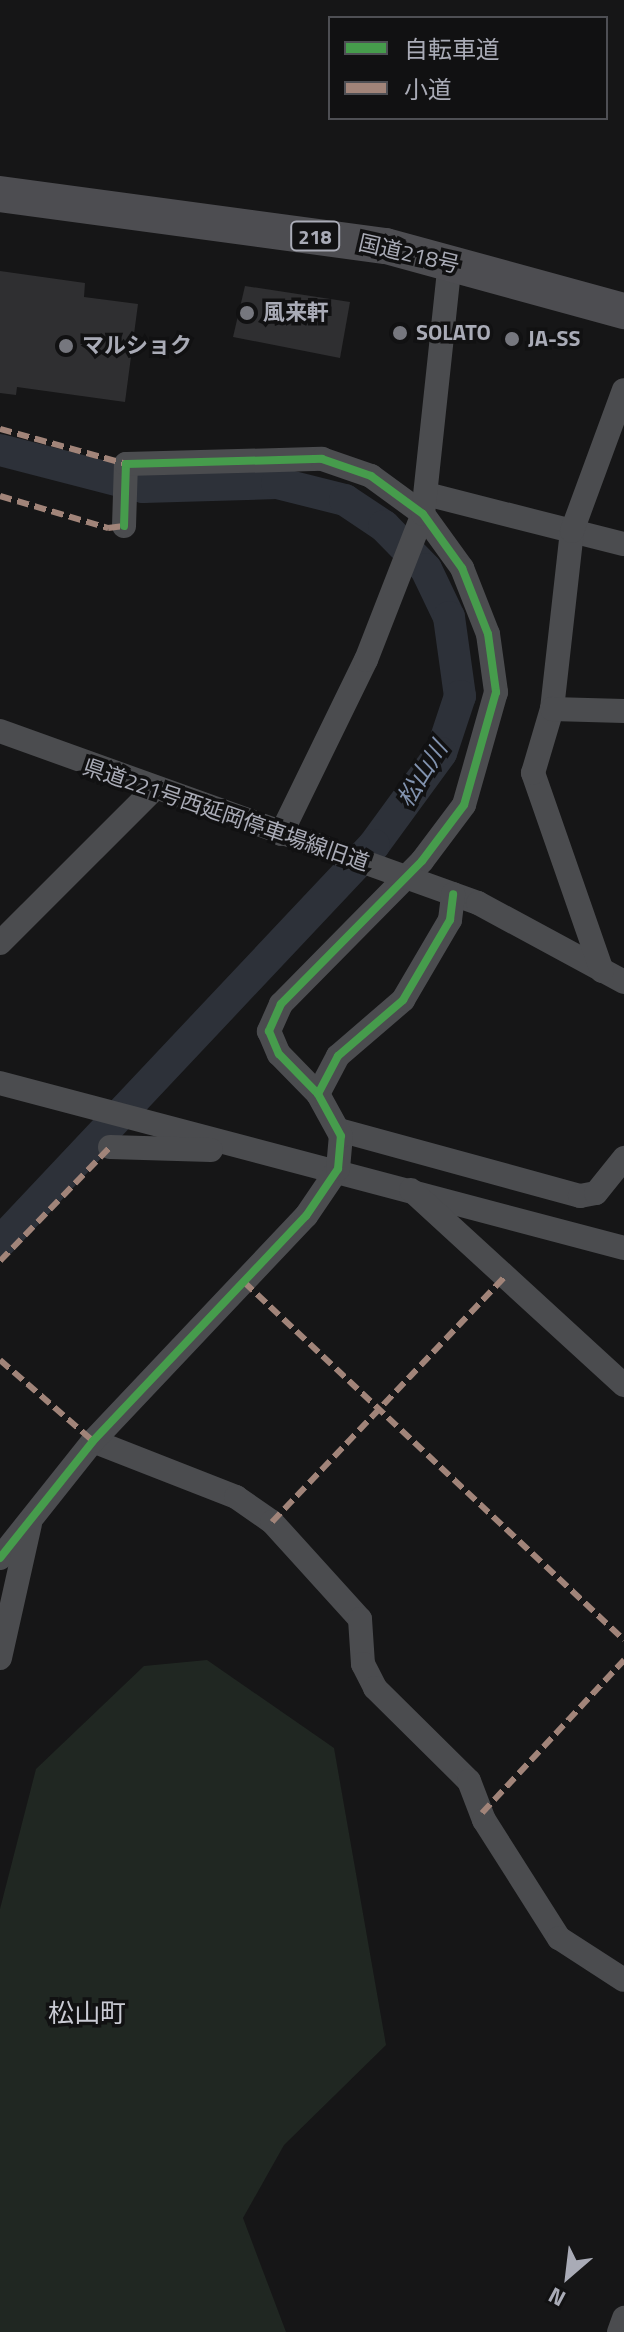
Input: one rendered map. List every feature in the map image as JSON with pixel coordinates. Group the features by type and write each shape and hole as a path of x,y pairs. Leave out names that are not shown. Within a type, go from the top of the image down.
{"highway":[{"name":"国道218号","path":"0,194 386,246 624,311"}],"street":[{"path":"281,834 393,590 424,507 450,262"},
{"path":"602,971 533,773 552,709 572,531 624,390"},
{"path":"124,526 126,465 322,459 371,476 424,507 572,531 624,544"},
{"path":"0,1558 93,1441 306,1216 338,1169 339,1130 318,1094 279,1054 269,1031 281,1004 400,877 422,861 464,805 496,692 488,634 462,568 424,507"},
{"path":"552,709 624,711"},
{"name":"県道221号西延岡停車場線旧道","path":"0,731 152,791 453,894 624,982"},
{"path":"0,943 152,791"},
{"path":"318,1094 338,1056 403,1000 450,920 453,894"},
{"path":"0,1083 246,1151 407,1186 624,1248"},
{"path":"339,1130 580,1196 596,1193 624,1158"},
{"path":"110,1147 246,1151"},
{"path":"407,1186 624,1385"},
{"path":"93,1441 236,1497 272,1522 360,1619 363,1664 375,1688 469,1781 484,1820 559,1938 624,1980"},
{"path":"0,1658 31,1519"},
{"path":"619,2332 624,2318"}],"shaded area":[{"path":"207,1660 334,1748 386,2045 284,2145 243,2218 286,2332 0,2332 0,1909 36,1769 144,1666"}],"building":[{"name":"マルショク","path":"0,271 85,283 84,297 138,304 125,402 17,387 16,395 0,393"},
{"path":"245,286 350,302 340,358 233,337"}],"waterway":[{"name":"松山川","path":"0,450 143,487 277,483 345,500 384,526 426,569 449,617 460,696 441,753 374,845 0,1242"}],"marked path":[{"path":"0,429 126,464"},
{"path":"0,496 108,528 124,526"},
{"path":"0,1261 110,1147"},
{"path":"272,1522 506,1275"},
{"path":"244,1282 624,1640"},
{"path":"0,1360 93,1441"},
{"path":"482,1813 624,1660"}],"cycle path":[{"path":"124,526 126,464 322,459 371,476 423,514 462,568 488,634 496,692 464,805 422,861 281,1004 269,1031 279,1054 318,1094"},
{"path":"0,1558 93,1441 306,1216 338,1169 341,1136 318,1094 338,1056 403,1000 450,920 453,894"}],"place":[{"name":"風来軒","path":"247,313"},
{"name":"SOLATO","path":"400,333"},
{"name":"JA-SS","path":"512,339"},
{"name":"マルショク","path":"66,346"}],"district":[{"name":"松山町","path":"87,2013"}]}
